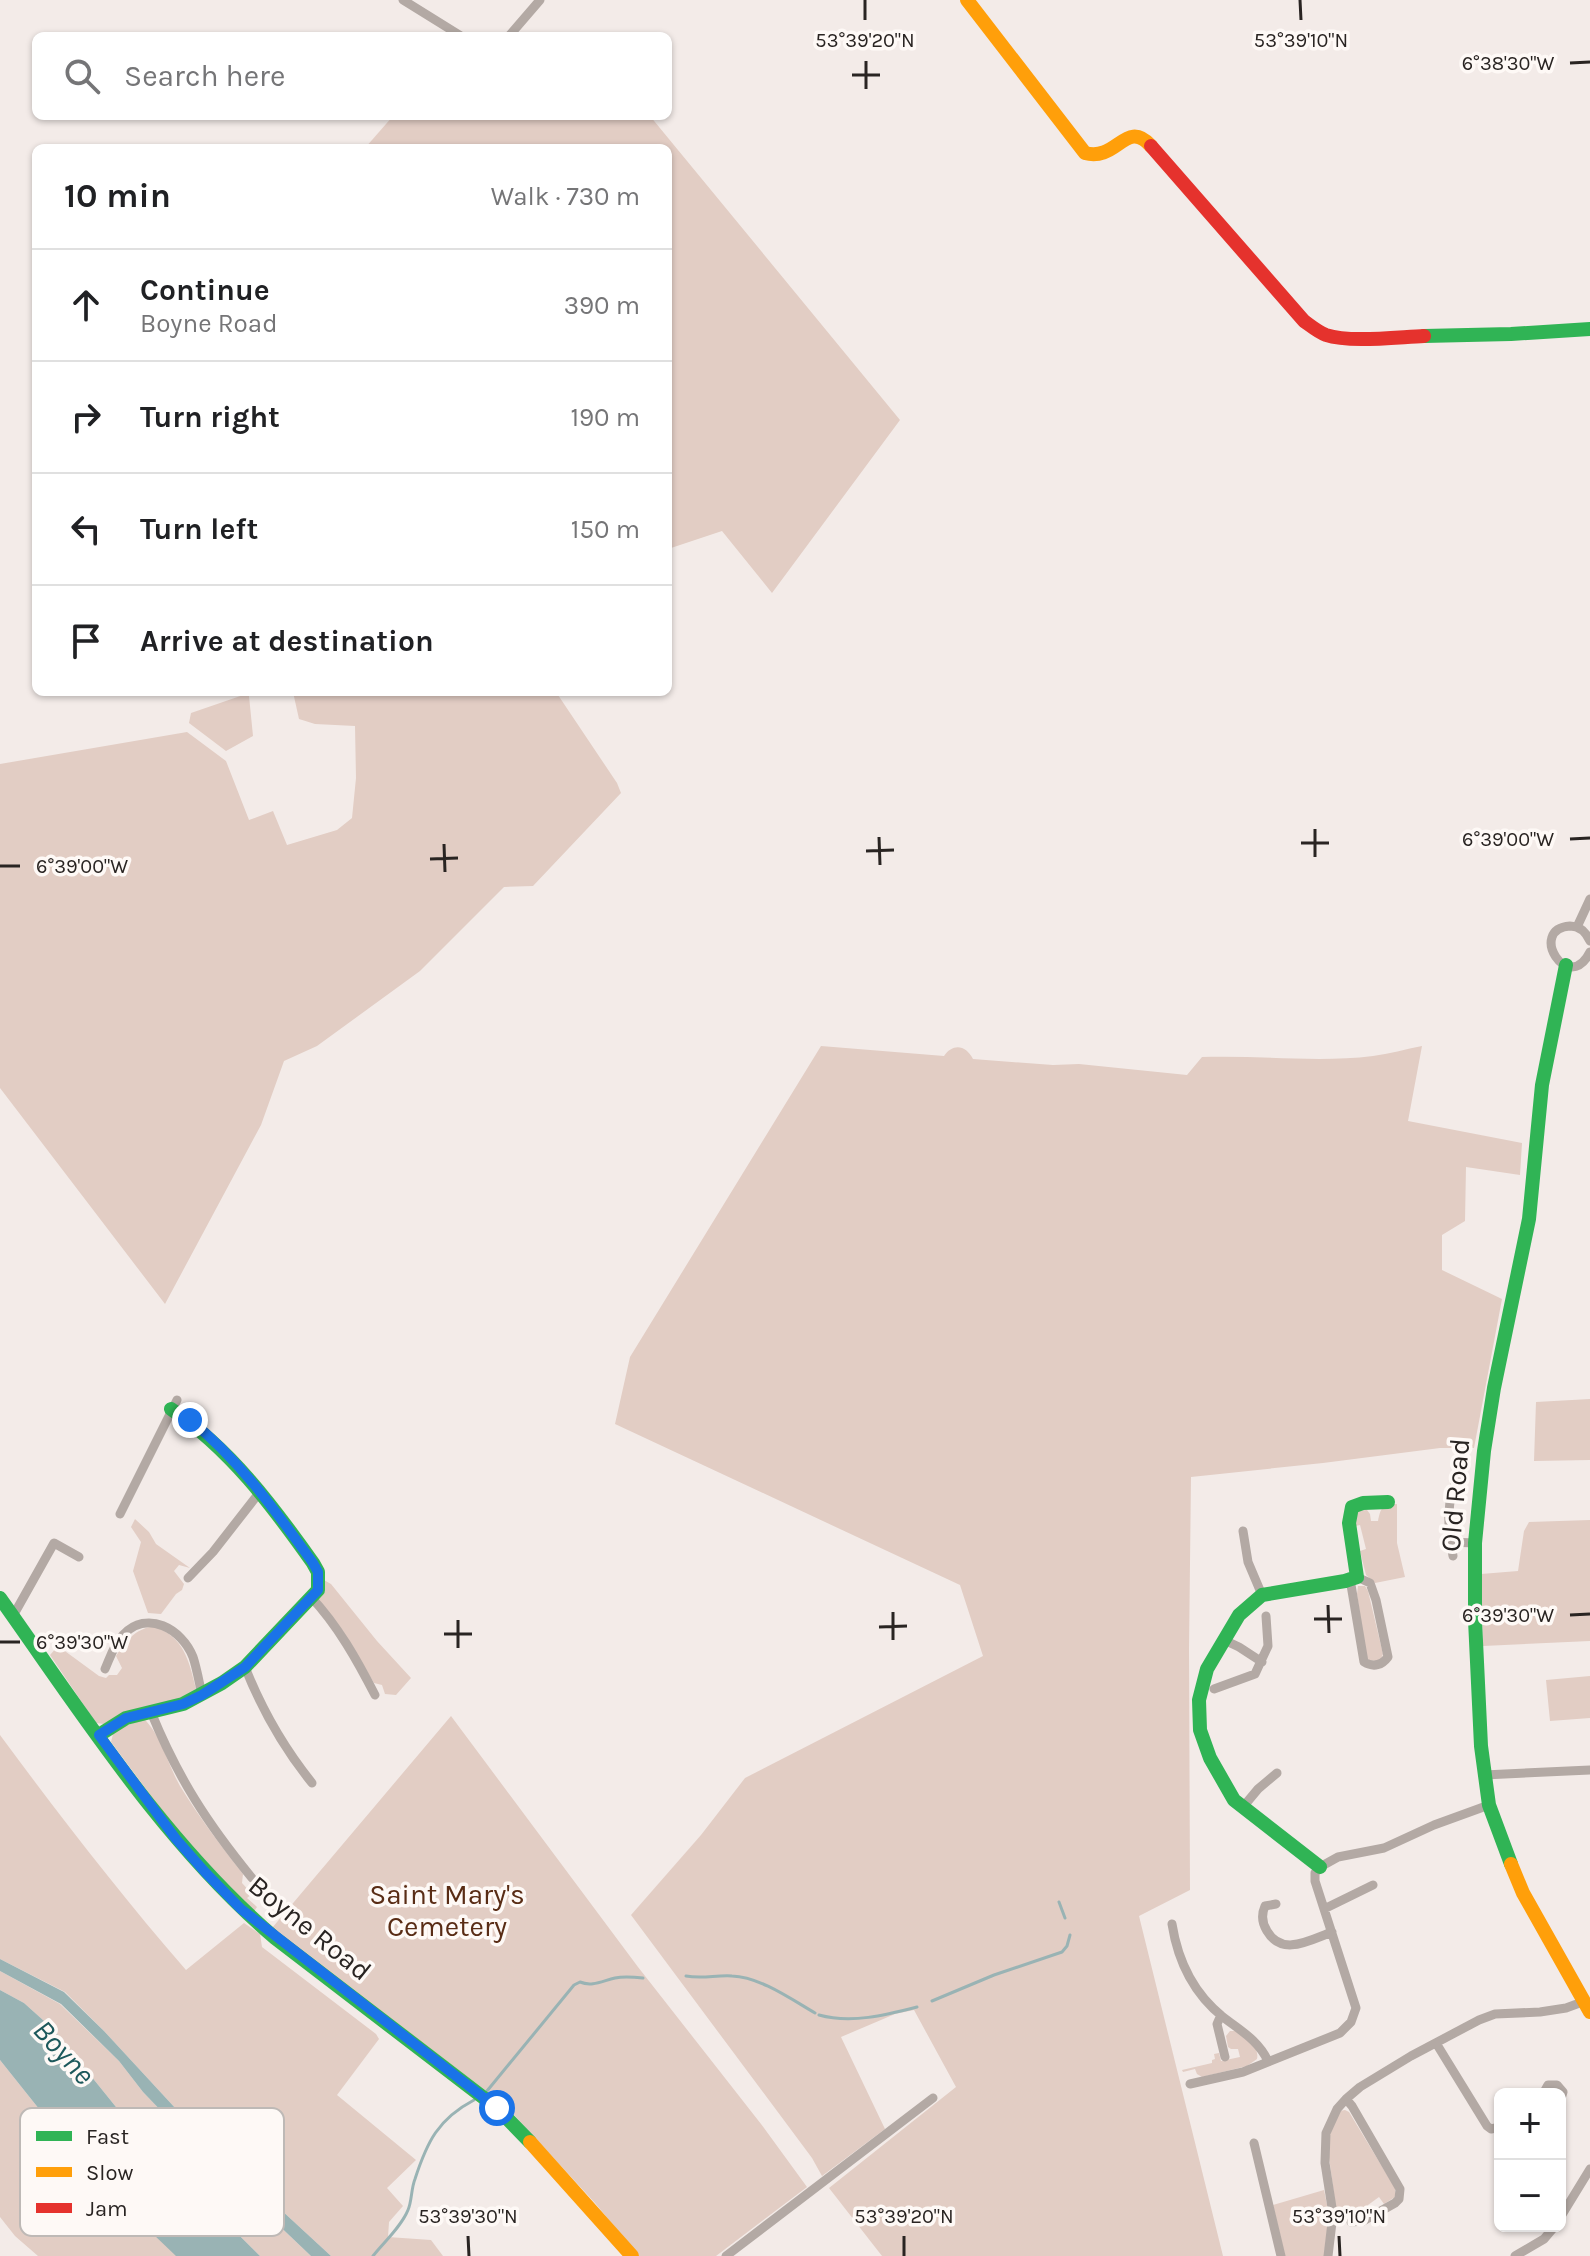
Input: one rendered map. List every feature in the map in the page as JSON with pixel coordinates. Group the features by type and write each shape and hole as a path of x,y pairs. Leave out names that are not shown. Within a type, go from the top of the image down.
{"street":[{"path":"403,0 455,32"},
{"path":"512,32 540,0"},
{"path":"967,0 1085,153 1092,157 1105,155 1130,136 1144,138 1304,321 1320,333 1331,338 1343,338 1590,329"},
{"path":"1577,927 1590,899"},
{"path":"1590,941 1586,933 1577,927 1565,927 1552,939 1555,958 1566,965 1577,965 1590,953"},
{"name":"Old Road","path":"1566,965 1542,1085 1529,1219 1484,1451 1475,1543 1476,1646 1484,1775 1489,1805 1523,1893 1587,2006"},
{"path":"99,1735 126,1718 183,1704 245,1667 318,1590 318,1572 283,1521 206,1433 174,1404 120,1514"},
{"path":"1453,1556 1448,1516 1452,1490 1459,1475"},
{"path":"188,1578 207,1559 259,1493"},
{"path":"1320,1867 1234,1800 1210,1758 1200,1730 1199,1700 1207,1669 1239,1615 1262,1595 1354,1578 1370,1583 1388,1657 1383,1663 1369,1665 1362,1656 1354,1578 1357,1558 1349,1529 1349,1515 1352,1507 1363,1503 1388,1502"},
{"path":"1243,1531 1248,1562 1262,1595"},
{"path":"1450,1542 1475,1543"},
{"path":"13,1616 54,1543 79,1557"},
{"path":"311,1597 351,1651 375,1695"},
{"name":"Boyne Road","path":"0,1598 176,1839 205,1872 241,1909 497,2108 632,2256"},
{"path":"1214,1689 1255,1674 1268,1646 1266,1616"},
{"path":"105,1669 123,1635 141,1624 160,1623 179,1637 192,1656 202,1695"},
{"path":"1224,1640 1262,1662"},
{"path":"245,1667 277,1734 312,1783"},
{"path":"151,1712 196,1804 252,1878"},
{"path":"1484,1775 1590,1770"},
{"path":"1243,1807 1277,1773"},
{"path":"1190,2084 1243,2072 1340,2033 1351,2022 1356,2008 1315,1881 1315,1873 1320,1867 1338,1857 1384,1848 1489,1805"},
{"path":"1324,1909 1373,1885"},
{"path":"1276,1904 1265,1906 1262,1915 1265,1928 1283,1946 1299,1944 1332,1932"},
{"path":"1172,1924 1186,1974 1207,2003 1255,2040 1268,2061"},
{"path":"1328,2256 1333,2214 1325,2163 1326,2133 1337,2109 1346,2099 1411,2056 1479,2020 1495,2014 1587,2006"},
{"path":"1221,2015 1217,2024 1225,2057"},
{"path":"1436,2043 1487,2126 1494,2128"},
{"path":"726,2256 933,2098"},
{"path":"1346,2099 1400,2189 1399,2199 1395,2203 1363,2221 1351,2222"},
{"path":"1254,2143 1281,2256"},
{"path":"1566,2208 1590,2169"},
{"path":"1515,2256 1544,2239 1550,2232"}],"green space":[{"path":"390,120 653,120 900,420 772,593 722,531 672,548 672,144 368,144"},
{"path":"240,696 249,696 253,736 226,751 189,723 191,713"},
{"path":"294,696 559,696 621,793 533,886 504,887 420,971 317,1046 284,1061 261,1125 165,1304 0,1088 0,764 187,732 226,761 249,820 273,811 287,845 337,830 352,818 356,778 355,726 315,724 299,719"},
{"path":"821,1046 944,1056 951,1049 959,1047 973,1059 1079,1064 1187,1075 1202,1057 1352,1058 1422,1046 1408,1121 1522,1143 1520,1175 1466,1167 1465,1221 1442,1235 1442,1270 1502,1299 1474,1448 1440,1448 1191,1477 1190,1890 1139,1916 1223,2256 882,2256 829,2188 956,2087 914,2010 895,2014 841,2037 885,2129 822,2176 812,2158 631,1915 701,1835 745,1778 983,1656 960,1585 615,1424 630,1357"},
{"path":"1590,1399 1590,1460 1534,1461 1536,1402"},
{"path":"1397,1504 1397,1543 1405,1577 1375,1583 1366,1575 1360,1551 1366,1549 1360,1525 1351,1527 1354,1511 1367,1510 1371,1521 1378,1521 1383,1508"},
{"path":"135,1519 156,1544 190,1568 179,1565 174,1571 184,1584 161,1614 148,1613 133,1571 141,1542 131,1527"},
{"path":"1590,1520 1590,1641 1483,1646 1481,1574 1518,1571 1524,1531 1529,1522"},
{"path":"322,1579 331,1584 411,1678 396,1695 385,1694 382,1685 374,1683 343,1631 315,1597"},
{"path":"1358,1586 1365,1586 1368,1591 1383,1654 1376,1661 1366,1656"},
{"path":"153,1626 172,1636 184,1651 196,1689 193,1694 104,1724 96,1723 50,1655 58,1646 99,1676 117,1675 122,1668 116,1656 124,1645 136,1633"},
{"path":"1590,1676 1590,1718 1550,1721 1546,1680"},
{"name":"Saint Mary's Cemetery","path":"451,1716 807,2187 716,2256 639,2256 506,2106 272,1928"},
{"path":"144,1719 155,1733 187,1798 243,1874 242,1883 252,1894 247,1898 257,1907 253,1913 206,1870 111,1742 114,1730"},
{"path":"0,1735 90,1854 186,1970 244,1923 260,1934 262,1947 376,2034 379,2039 337,2095 416,2160 387,2188 403,2206 389,2222 388,2237 431,2240 443,2256 331,2256 284,2213 284,2108 175,2108 65,1992 0,1959"},
{"path":"0,1971 60,2004 119,2061 158,2108 117,2108 53,2029 24,2003 0,1990"},
{"path":"1230,2031 1235,2031 1250,2042 1256,2050 1257,2059 1247,2066 1202,2077 1195,2069 1183,2072 1212,2063 1214,2054 1219,2053 1221,2061 1240,2057 1238,2049 1228,2047 1226,2036"},
{"path":"0,2060 38,2108 20,2108 20,2236 157,2236 177,2256 38,2256 15,2236 0,2217"},
{"path":"1345,2110 1395,2188 1395,2197 1384,2204 1379,2197 1368,2205 1371,2212 1348,2213 1341,2218 1337,2217 1329,2157 1330,2133 1340,2111"},
{"path":"1324,2190 1329,2214 1324,2256 1285,2256 1273,2205"},
{"path":"284,2230 311,2256 260,2256 240,2236 284,2236"}],"water":[{"path":"0,1959 64,1992 175,2108 158,2108 119,2061 61,2004 0,1971"},
{"name":"Boyne","path":"0,1990 24,2003 53,2029 117,2108 38,2108 0,2060"},
{"path":"284,2213 331,2256 311,2256 284,2230"},
{"path":"155,2236 240,2236 260,2256 176,2256"}],"waterway":[{"path":"1059,1902 1065,1918"},
{"path":"932,2001 994,1975 1062,1952 1070,1935"},
{"path":"686,1976 743,1977 775,1990 815,2013"},
{"path":"487,2091 574,1985 622,1977 643,1978"},
{"path":"819,2015 856,2019 917,2007"},
{"path":"373,2256 405,2216 429,2143 451,2115 474,2100"}],"traffic: fast":[{"path":"1424,336 1590,329"},
{"path":"1511,1864 1489,1805 1481,1746 1475,1543 1484,1451 1529,1219 1542,1085 1566,965"},
{"path":"99,1735 126,1718 183,1704 222,1683 245,1667 318,1590 318,1572 313,1563 266,1499 231,1460 171,1409"},
{"path":"1320,1867 1234,1800 1210,1758 1200,1730 1199,1700 1207,1669 1239,1615 1262,1595 1357,1577 1349,1523 1352,1507 1363,1503 1388,1502"},
{"path":"0,1598 127,1777 161,1820 235,1901 275,1938 497,2108 530,2142"}],"traffic: slow":[{"path":"967,0 1085,153 1105,152 1135,137 1151,146"},
{"path":"1511,1864 1523,1893 1590,2012"},
{"path":"530,2142 632,2256"}],"traffic: jam":[{"path":"1151,146 1304,321 1315,329 1326,335 1347,339 1424,336"}],"route":[{"path":"190,1420 235,1464 275,1511 318,1572 318,1590 245,1667 183,1704 126,1718 99,1735 176,1839 241,1909 497,2108"}]}
